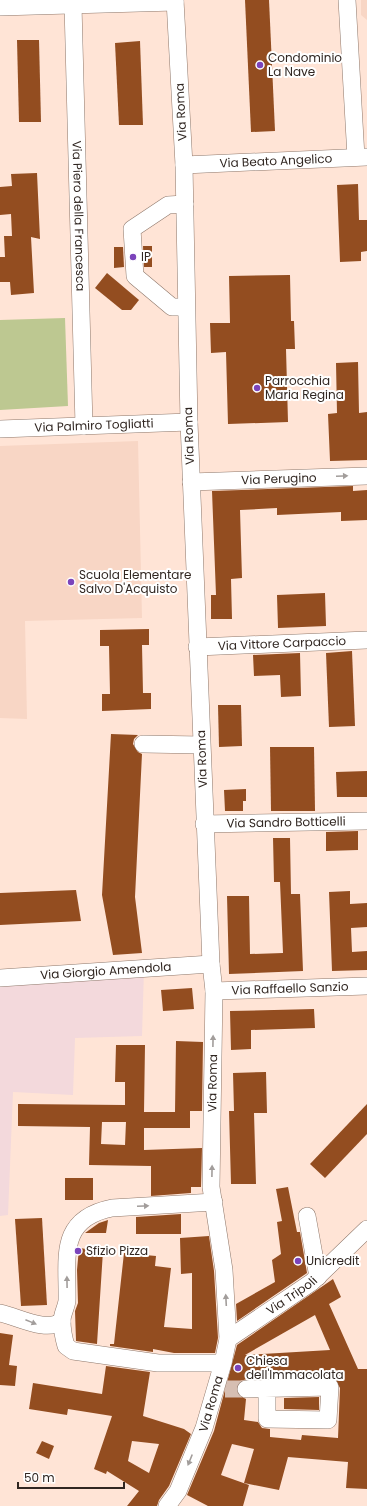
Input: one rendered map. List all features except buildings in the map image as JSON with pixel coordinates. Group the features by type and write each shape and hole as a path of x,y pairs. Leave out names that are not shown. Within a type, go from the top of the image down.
{"street":[{"path":"347,0 362,157"},
{"path":"0,7 175,1"},
{"name":"Via Roma","path":"167,1506 178,1491 220,1388 228,1339 224,1270 211,1187 214,991 211,964 204,824 197,647 189,422 184,165 175,1"},
{"name":"Via Piero della Francesca","path":"73,5 84,426"},
{"name":"Via Beato Angelico","path":"184,165 362,157"},
{"path":"185,204 168,205 132,229 135,276 172,307 186,307"},
{"name":"Via Palmiro Togliatti","path":"0,429 189,422"},
{"name":"Via Perugino","path":"191,482 367,476"},
{"name":"Via Vittore Carpaccio","path":"197,647 367,640"},
{"path":"143,744 201,745"},
{"name":"Via Sandro Botticelli","path":"204,824 367,821"},
{"name":"Via Giorgio Amendola","path":"0,978 211,964"},
{"name":"Via Raffaello Sanzio","path":"214,991 367,986"},
{"path":"214,1202 112,1208 95,1213 82,1222 72,1232 67,1245 66,1303 62,1321 66,1346 73,1351 158,1363 223,1363"},
{"path":"307,1216 318,1277"},
{"name":"Via Tripoli","path":"228,1339 318,1277 367,1229"},
{"path":"0,1313 44,1326 53,1326 62,1321"},
{"path":"246,1389 267,1388"}],"shaded area":[{"path":"361,0 367,0 367,20 361,15"},
{"name":"Scuola Elementare Salvo D'Acquisto","path":"138,441 142,618 25,621 27,719 0,718 0,446"},
{"path":"144,969 142,1036 75,1038 73,1095 13,1092 8,1215 0,1216 0,978"}],"green space":[{"path":"65,318 68,406 0,410 0,320"}],"tunnel":[{"path":"225,1389 246,1389"}],"place":[{"name":"Condominio La Nave","path":"260,65"},
{"name":"IP","path":"133,257"},
{"name":"Parrocchia Maria Regina","path":"257,388"},
{"name":"Scuola Elementare Salvo D'Acquisto","path":"71,582"},
{"name":"Sfizio Pizza","path":"78,1251"},
{"name":"Unicredit","path":"298,1261"},
{"name":"Chiesa dell'Immacolata","path":"238,1368"}]}
